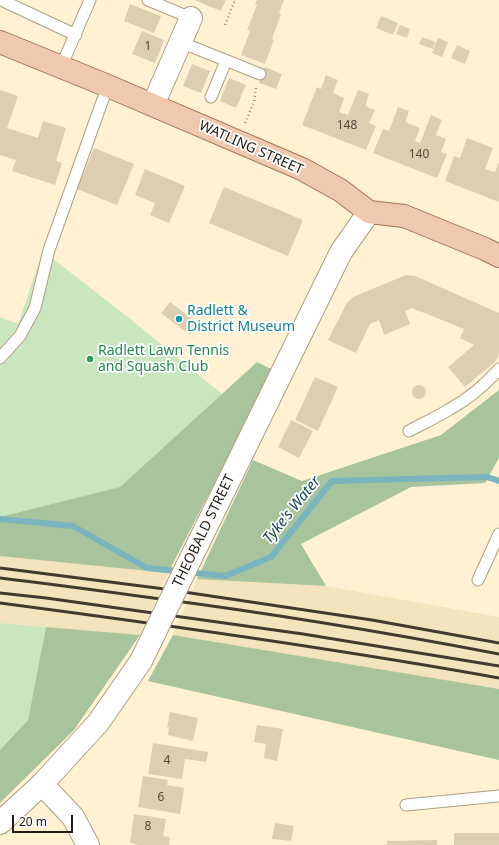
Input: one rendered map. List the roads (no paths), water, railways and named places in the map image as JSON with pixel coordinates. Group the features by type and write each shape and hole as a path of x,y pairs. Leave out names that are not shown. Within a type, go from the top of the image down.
{"main road":[{"name":"WATLING STREET","path":"0,42 108,86 302,169 340,190 369,212"},
{"path":"369,212 404,216 499,256"}],"street":[{"path":"153,105 191,18"},
{"name":"THEOBALD STREET","path":"0,823 42,784 98,723 141,661 341,252 369,212"},
{"path":"42,784 73,818 88,845"}],"lane":[{"path":"1,0 76,35"},
{"path":"61,67 90,0"},
{"path":"148,0 191,18"},
{"path":"180,42 260,74"},
{"path":"211,97 226,61"},
{"path":"0,358 20,336 35,308 49,250 108,86"},
{"path":"409,432 451,409 469,397 499,370"},
{"path":"478,580 499,534"},
{"path":"406,805 499,796"}],"waterway":[{"name":"Tyke's Water","path":"0,519 73,526 147,568 225,576 271,557 332,481 487,477 499,481"}],"railway":[{"path":"0,568 157,588 372,620 499,643"},
{"path":"0,578 283,617 499,654"},
{"path":"0,593 46,598 303,634 499,666"},
{"path":"0,603 250,638 499,678"}],"place":[{"name":"Radlett & District Museum","path":"179,319"},
{"name":"Radlett Lawn Tennis and Squash Club","path":"90,359"}]}
